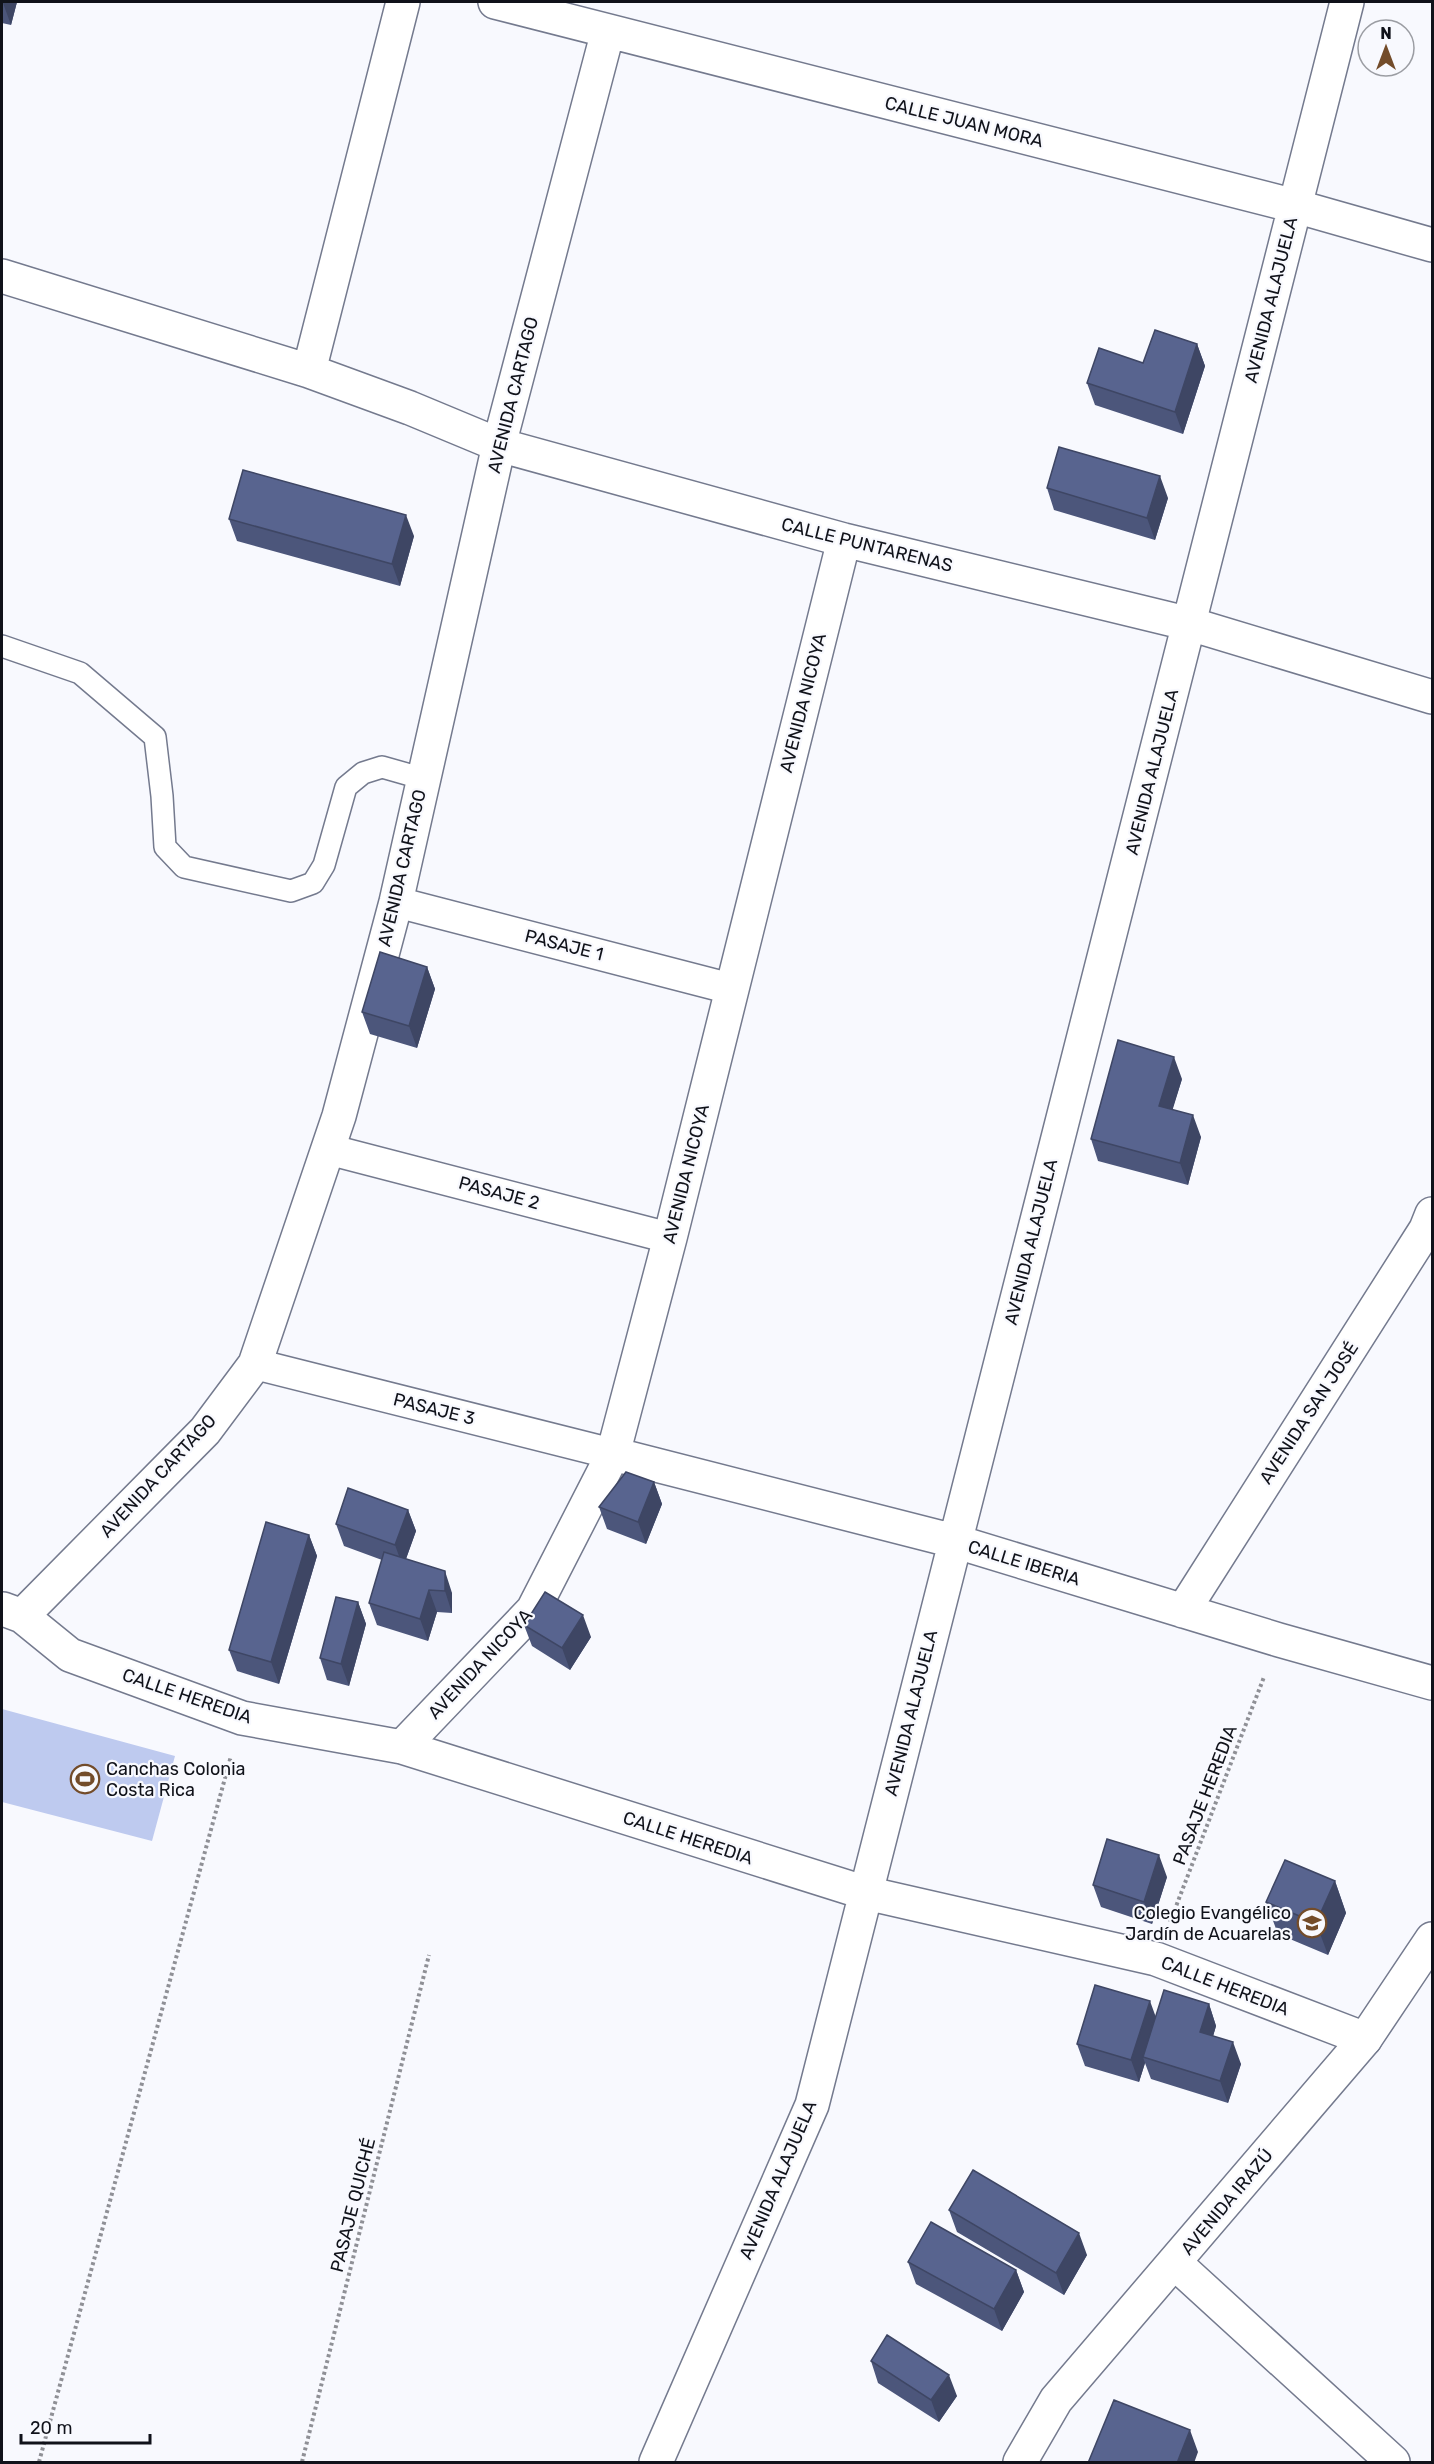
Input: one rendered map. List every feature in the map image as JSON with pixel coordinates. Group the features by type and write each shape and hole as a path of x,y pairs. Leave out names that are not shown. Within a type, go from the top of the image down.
{"street":[{"path":"309,371 403,2"},
{"name":"CALLE JUAN MORA","path":"495,2 1295,206 1432,245"},
{"name":"AVENIDA ALAJUELA","path":"656,2463 812,2105 1347,2"},
{"name":"AVENIDA CARTAGO","path":"12,1613 204,1431 255,1364 342,1104 396,902 499,445 608,32"},
{"name":"CALLE PUNTARENAS","path":"2,276 309,371 410,408 499,445 844,540 1190,624 1432,698"},
{"name":"AVENIDA NICOYA","path":"402,1747 533,1610 613,1454 670,1238 844,540"},
{"name":"PASAJE 1","path":"396,902 732,988"},
{"name":"PASAJE 2","path":"327,1149 670,1238"},
{"name":"AVENIDA SAN JOSÉ","path":"1183,1611 1426,1229 1432,1214"},
{"name":"PASAJE 3","path":"255,1364 613,1454"},
{"name":"CALLE IBERIA","path":"613,1454 954,1541 1279,1640 1432,1683"},
{"name":"CALLE HEREDIA","path":"12,1613 70,1655 242,1718 402,1747 866,1893 1156,1959 1365,2038"},
{"name":"AVENIDA IRAZÚ","path":"1020,2463 1056,2400 1365,2038 1432,1939"},
{"path":"1175,2263 1394,2463"}],"lane":[{"path":"2,646 80,673 155,737 165,847 184,867 291,891 314,883 324,865 346,787 363,773 382,767 424,778"}],"path":[{"name":"PASAJE HEREDIA","path":"1156,1959 1279,1640"},
{"path":"39,2463 242,1718"},
{"name":"PASAJE QUICHÉ","path":"302,2463 429,1955"}],"shaded area":[{"name":"Canchas Colonia Costa Rica","path":"2,1709 175,1756 152,1841 2,1802"}],"building":[{"path":"1155,330 1197,344 1175,412 1087,383 1099,348 1143,363"},
{"path":"1059,447 1160,476 1147,518 1047,488"},
{"path":"243,470 406,515 392,564 229,519"},
{"path":"380,952 427,967 409,1026 362,1012"},
{"path":"1118,1040 1174,1057 1159,1106 1193,1115 1180,1163 1091,1139"},
{"path":"626,1472 654,1482 638,1522 599,1507"},
{"path":"348,1488 408,1510 395,1545 336,1524"},
{"path":"266,1522 309,1535 271,1662 229,1650"},
{"path":"384,1552 445,1571 445,1591 429,1590 420,1619 369,1603"},
{"path":"545,1592 583,1615 562,1648 524,1625"},
{"path":"336,1597 358,1602 341,1664 320,1658"},
{"path":"1107,1839 1159,1855 1144,1902 1093,1885"},
{"path":"1285,1860 1335,1881 1316,1923 1266,1902"},
{"path":"1095,1985 1150,2001 1131,2060 1077,2044"},
{"path":"1164,1990 1209,2004 1200,2032 1233,2042 1220,2081 1143,2057"},
{"path":"973,2170 1079,2233 1056,2273 949,2210"},
{"path":"931,2222 1016,2270 994,2309 908,2262"},
{"path":"887,2335 949,2375 931,2400 871,2361"},
{"path":"1114,2400 1190,2430 1177,2463 1088,2463"}],"place":[{"name":"Canchas Colonia Costa Rica","path":"85,1779"},
{"name":"Colegio Evangélico Jardín de Acuarelas","path":"1312,1923"}]}
